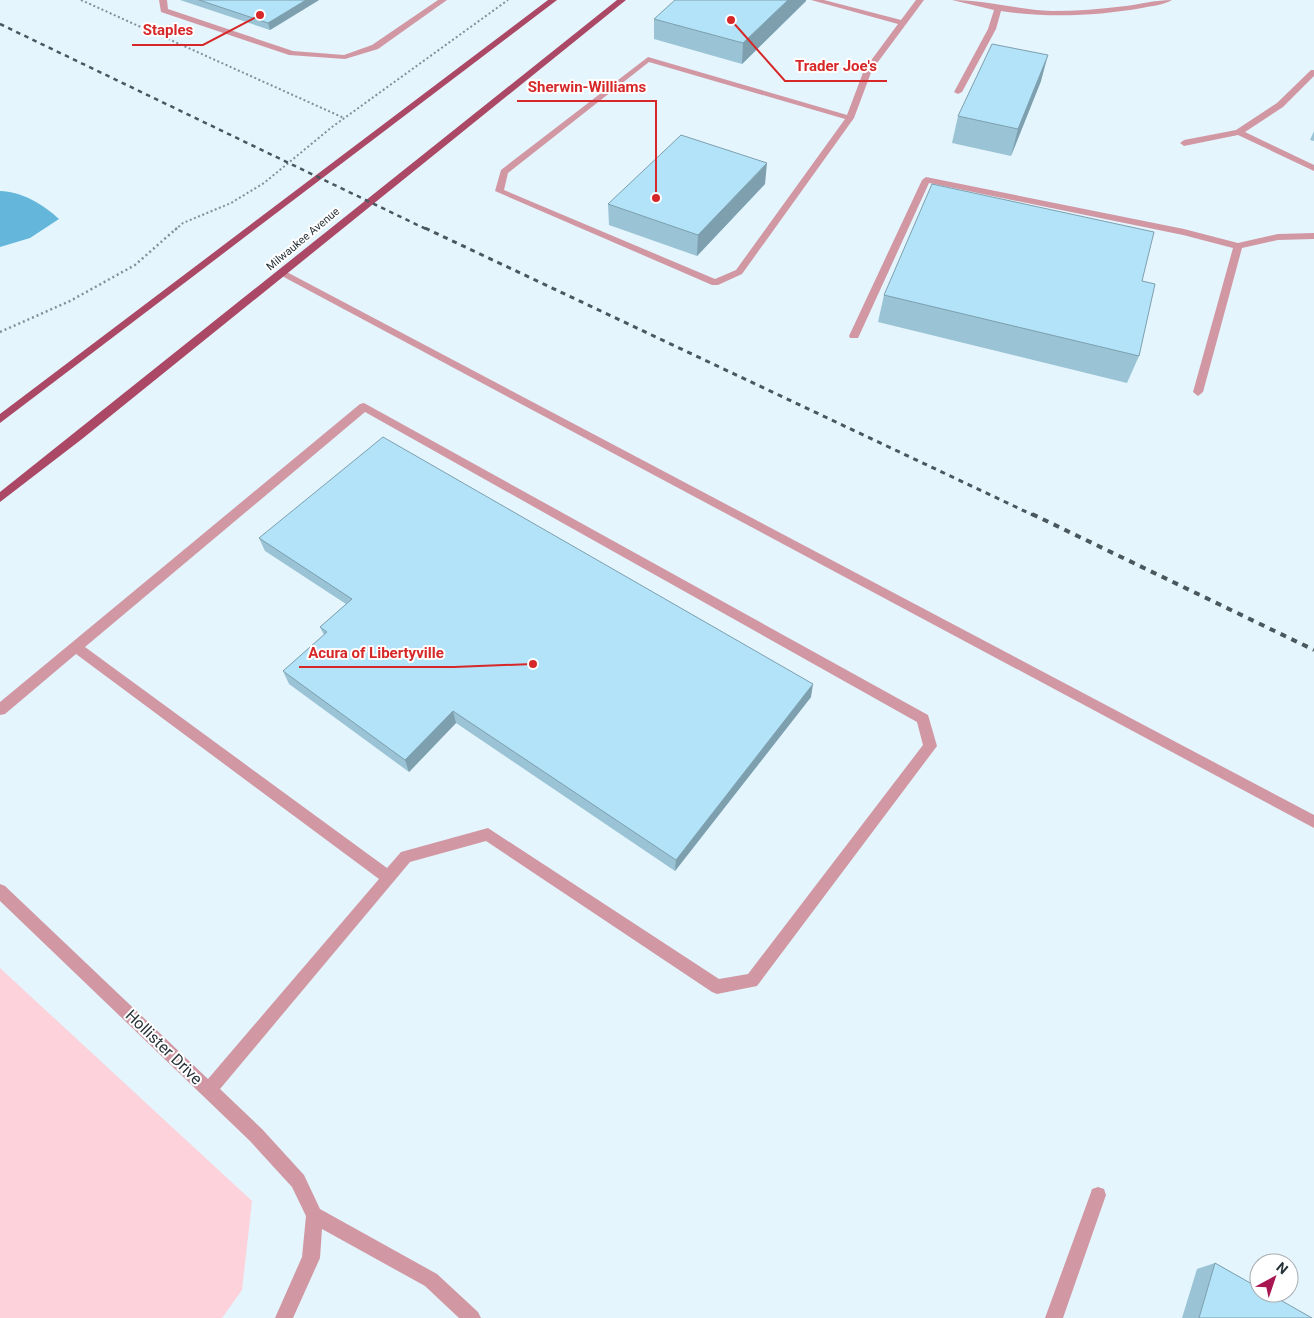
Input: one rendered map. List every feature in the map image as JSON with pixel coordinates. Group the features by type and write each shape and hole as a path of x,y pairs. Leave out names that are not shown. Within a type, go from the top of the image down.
{"main road":[{"path":"0,419 230,244 320,179 554,0"},
{"name":"Milwaukee Avenue","path":"0,498 283,273 368,201 622,0"}],"street":[{"path":"163,0 164,10 286,51 345,58 375,48 443,0"},
{"path":"815,0 903,23"},
{"path":"850,118 648,59 504,172 499,191 714,282 739,272 850,118 868,70 920,0"},
{"path":"956,0 1013,10 1090,13 1142,6 1168,0"},
{"path":"958,92 992,29 998,8"},
{"path":"1184,143 1239,132 1280,105 1314,72"},
{"path":"1239,132 1314,168"},
{"path":"854,336 926,180 1184,232 1238,246 1278,237 1314,236"},
{"path":"1198,392 1238,246"},
{"path":"283,273 1314,822"},
{"path":"0,710 364,407 923,719 930,746 752,981 717,986 488,834 406,857 209,1090"},
{"path":"76,647 388,878"},
{"name":"Hollister Drive","path":"0,892 256,1135 298,1181 314,1214 311,1258 284,1318"},
{"path":"1054,1318 1098,1195"},
{"path":"314,1214 431,1280 472,1318"}],"path":[{"path":"81,0 154,33"},
{"path":"0,332 70,301 135,265 183,223 231,203 264,183 344,118 508,0"},
{"path":"163,37 344,118"}],"shaded area":[{"path":"0,968 252,1201 242,1290 222,1318 0,1318"}],"water":[{"path":"0,191 24,196 59,219 30,238 0,247"}],"building":[{"path":"199,0 306,0 268,23"},
{"path":"675,0 788,0 743,43 654,19"},
{"path":"992,44 1048,55 1018,129 958,116"},
{"path":"681,135 767,163 698,235 608,204"},
{"path":"932,184 1154,232 1142,281 1155,284 1139,356 884,295"},
{"path":"383,437 813,684 676,860 453,711 405,760 283,671 327,632 320,627 352,599 259,538"},
{"path":"1215,1263 1249,1282 1249,1303 1286,1303 1312,1318 1199,1318"}],"railway":[{"path":"0,24 428,230"},
{"path":"425,228 1035,516"},
{"path":"1032,514 1314,650"}],"place":[{"name":"Staples","path":"260,15"},
{"name":"Trader Joe's","path":"731,20"},
{"name":"Sherwin-Williams","path":"656,198"},
{"name":"Acura of Libertyville","path":"533,664"}]}
